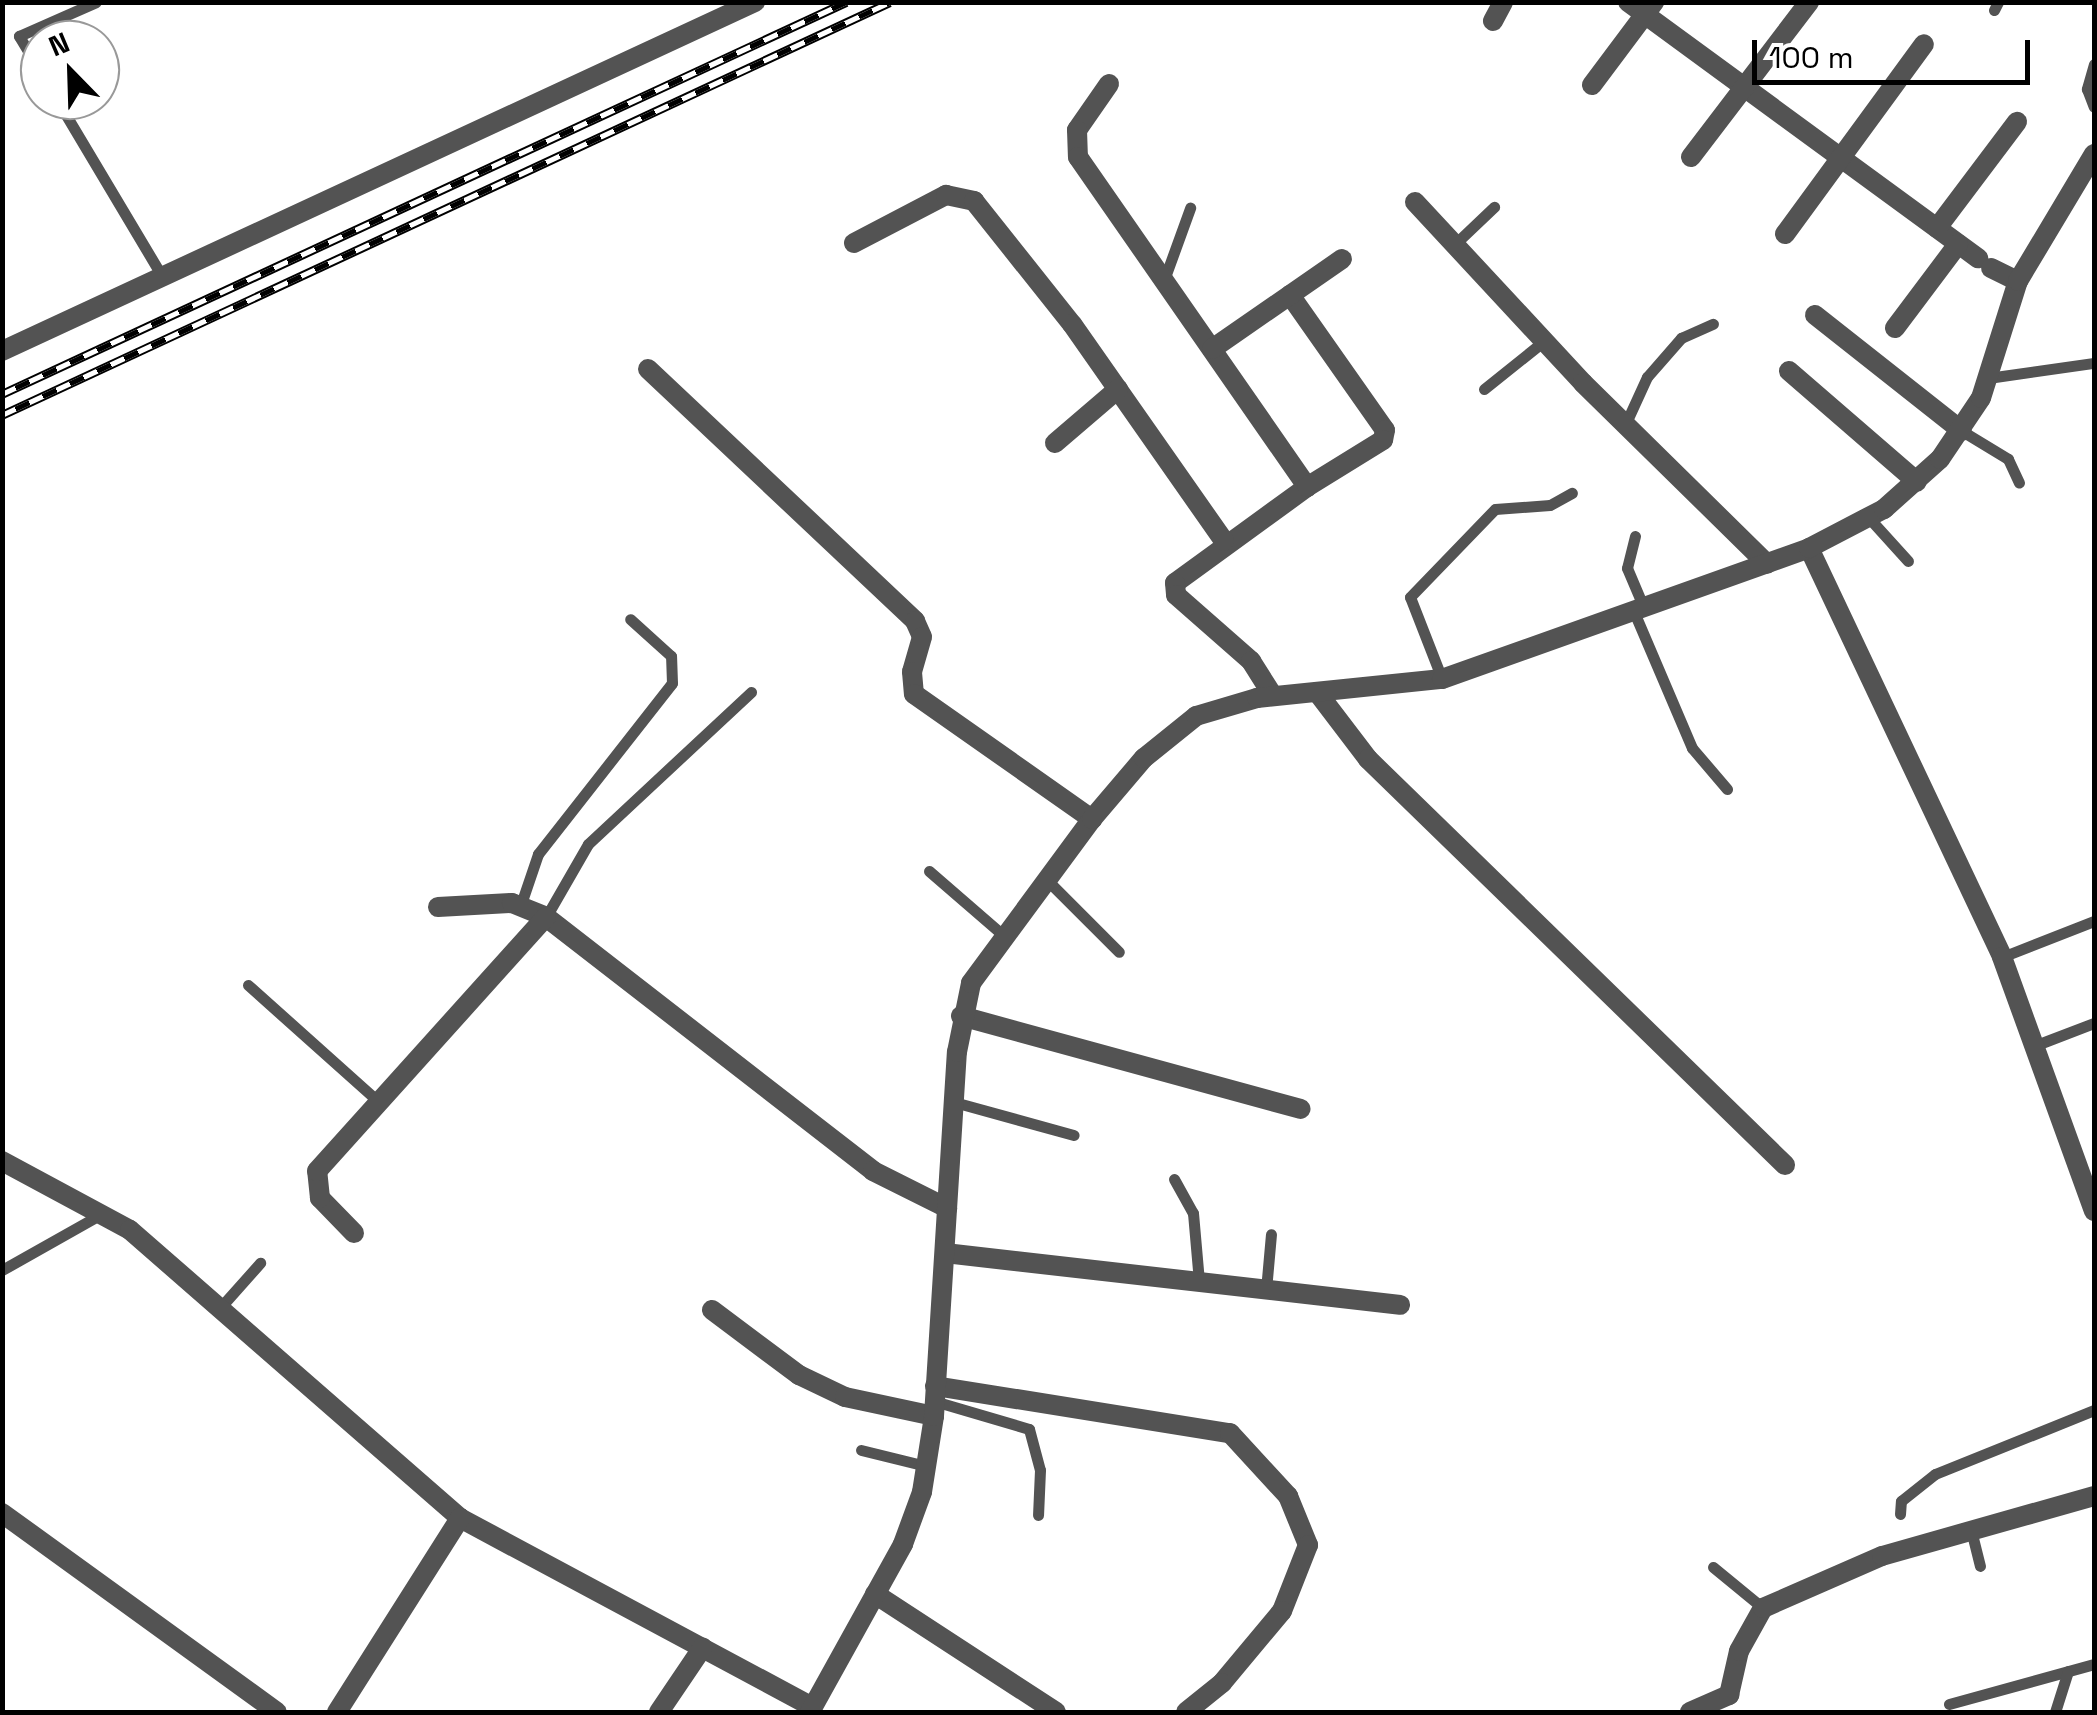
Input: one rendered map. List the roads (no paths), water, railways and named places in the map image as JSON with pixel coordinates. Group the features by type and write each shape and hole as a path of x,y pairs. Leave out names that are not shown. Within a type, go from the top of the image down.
{"street":[{"path":"2,351 755,2"},
{"path":"1691,157 1808,2"},
{"path":"1592,85 1642,7 1746,89 1958,244 2018,281"},
{"path":"1785,234 1924,44"},
{"path":"1109,84 1073,144 1307,487"},
{"path":"1937,228 2018,122"},
{"path":"2,1162 103,1213 220,1309 460,1518 703,1647 811,1710 914,1521 926,1466 946,1254 960,1016 971,983 1003,935 1092,819 1167,735 1196,716 1273,696 1442,679 1810,548 1869,518 1917,482 1962,431 1988,378 2018,281 2094,154"},
{"path":"854,243 946,195 974,201 1118,390 1224,541"},
{"path":"1416,202 1625,425 1767,564"},
{"path":"1894,328 1958,244"},
{"path":"1212,349 1342,259"},
{"path":"1273,696 1251,661 1176,595 1182,574 1224,541 1383,440 1385,430 1290,295"},
{"path":"1815,315 1962,431"},
{"path":"648,370 915,621 922,637 912,672 914,694 1092,819"},
{"path":"1789,371 1917,482"},
{"path":"1055,443 1118,390"},
{"path":"1810,548 2002,957 2088,1169 2094,1211"},
{"path":"1317,692 1368,759 1786,1165"},
{"path":"438,907 522,904 546,917 873,1172 946,1208"},
{"path":"354,1233 314,1182 546,917"},
{"path":"960,1016 1301,1110"},
{"path":"946,1254 1400,1305"},
{"path":"712,1310 799,1375 867,1406 934,1401 1230,1432 1288,1496 1308,1545 1282,1611 1248,1656 1186,1712"},
{"path":"1690,1712 1729,1695 1739,1651 1764,1608 1882,1556 2094,1496"},
{"path":"2,1512 277,1712"},
{"path":"337,1712 460,1518"},
{"path":"875,1594 1056,1712"},
{"path":"660,1712 703,1647"}],"lane":[{"path":"55,20 96,2"},
{"path":"2094,64 2087,90 2094,107"},
{"path":"69,120 162,276"},
{"path":"1454,244 1494,207"},
{"path":"1164,280 1190,208"},
{"path":"1625,425 1647,377 1681,338 1713,324"},
{"path":"1484,389 1544,341"},
{"path":"1988,378 2094,363"},
{"path":"1962,431 2008,458 2019,484"},
{"path":"1442,679 1410,597 1495,509 1550,505 1572,493"},
{"path":"1869,518 1908,561"},
{"path":"1635,536 1627,568 1639,610 1692,748 1727,789"},
{"path":"522,904 538,854 672,683 671,656 630,619"},
{"path":"546,917 588,844 751,692"},
{"path":"929,871 1003,935"},
{"path":"1046,879 1119,952"},
{"path":"2002,957 2094,921"},
{"path":"248,985 380,1103"},
{"path":"2039,1044 2094,1023"},
{"path":"954,1102 1074,1135"},
{"path":"1174,1179 1193,1213 1199,1282"},
{"path":"2,1270 103,1213"},
{"path":"1266,1290 1271,1234"},
{"path":"220,1309 260,1264"},
{"path":"934,1401 1029,1429 1040,1470 1038,1514"},
{"path":"1900,1514 1901,1500 1935,1474 2094,1410"},
{"path":"860,1450 926,1466"},
{"path":"1971,1530 1980,1566"},
{"path":"1713,1567 1764,1608"},
{"path":"1949,1704 2094,1664"},
{"path":"2055,1712 2068,1671"}],"railway":[{"path":"2,394 846,2"},
{"path":"2,415 890,2"}]}
